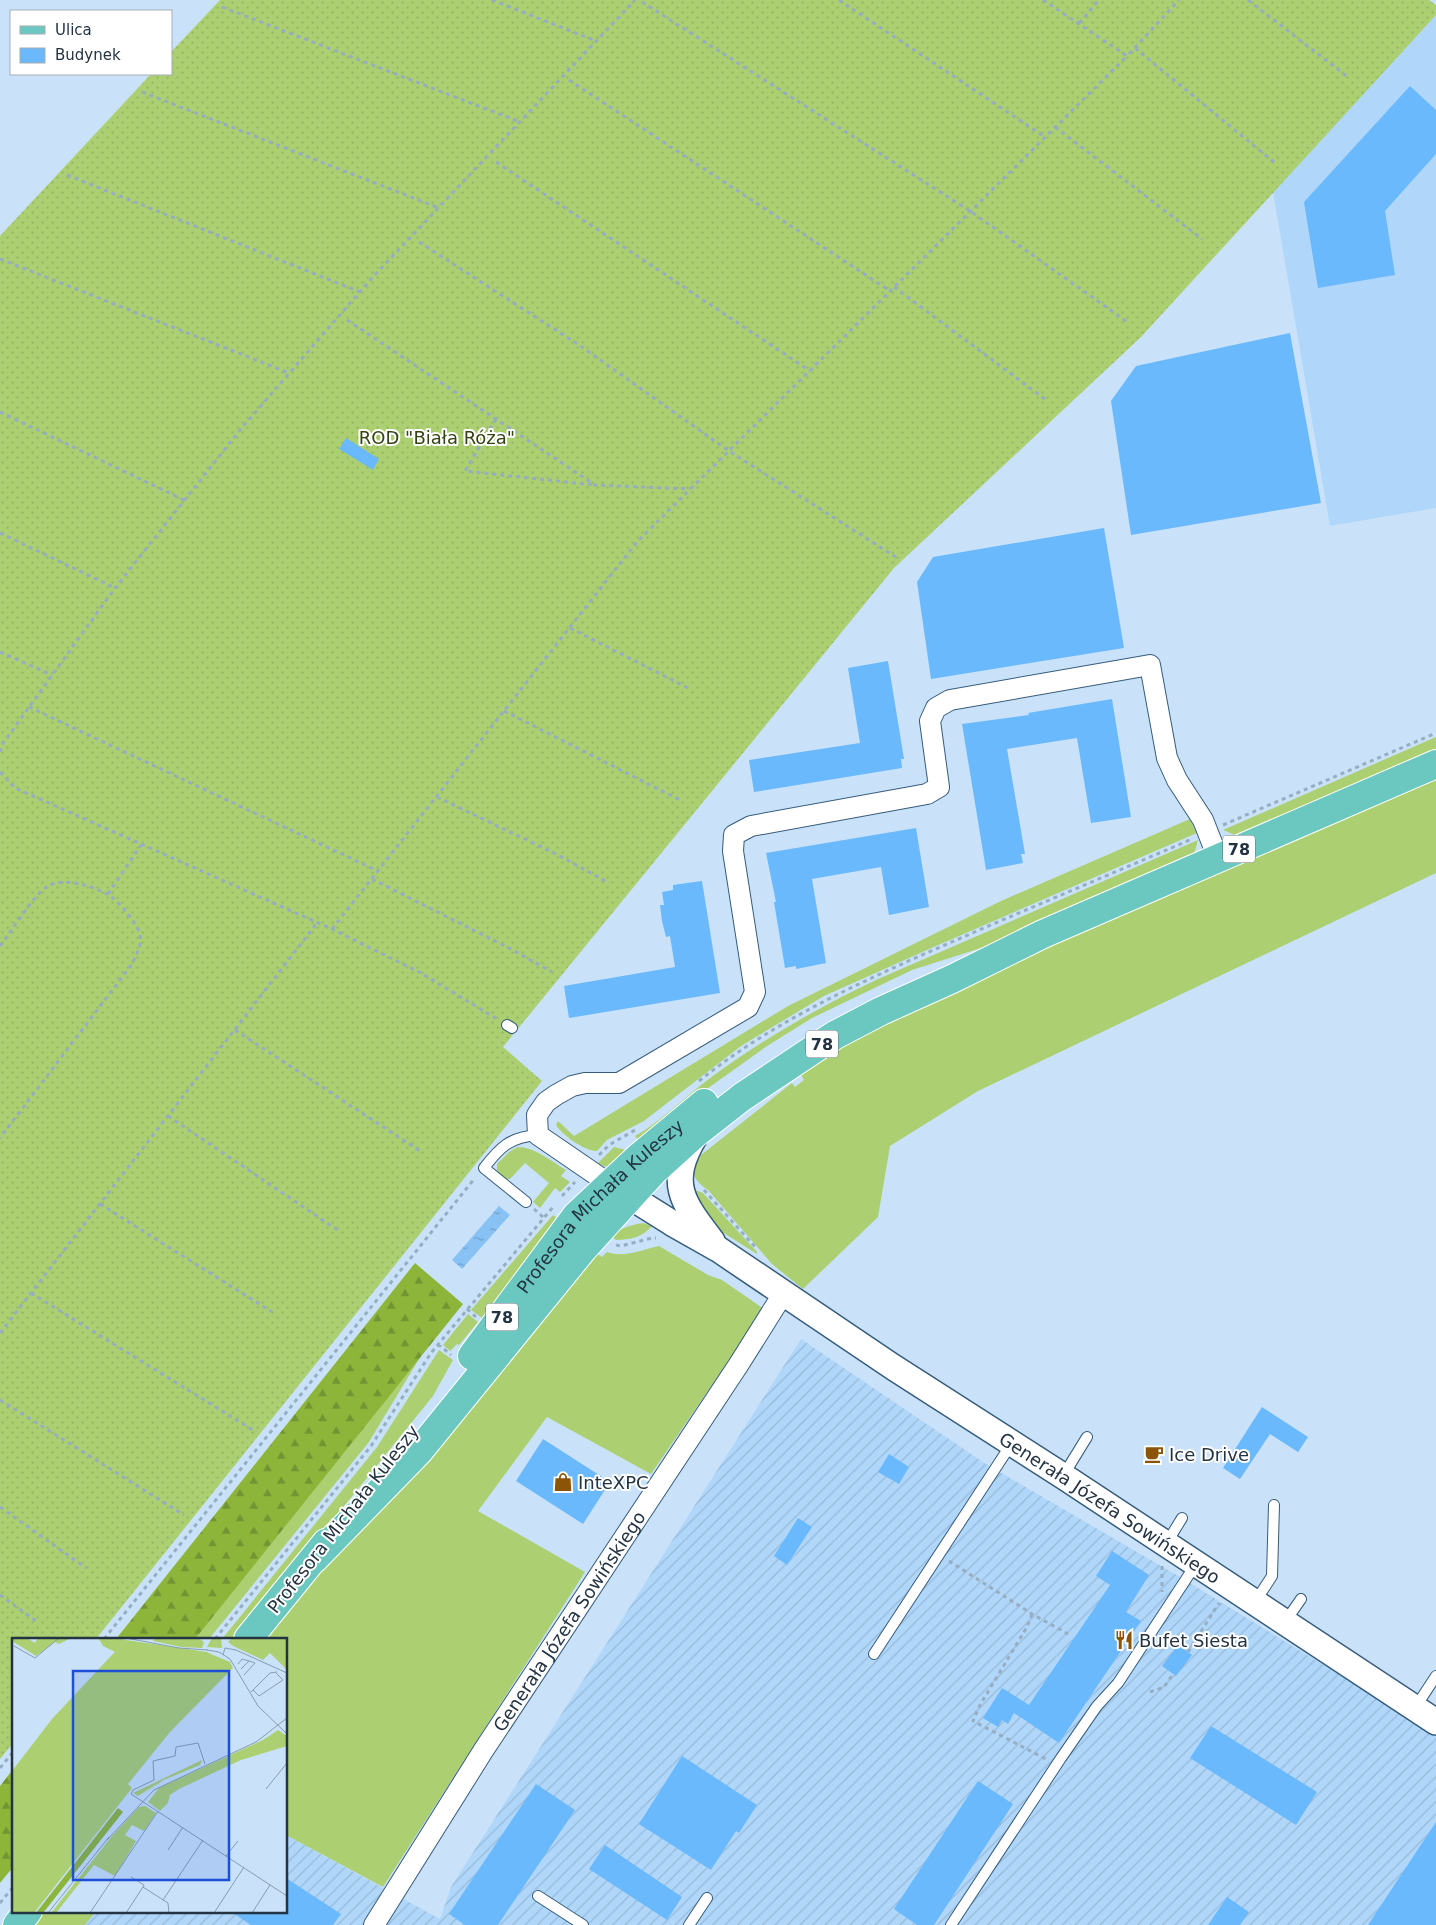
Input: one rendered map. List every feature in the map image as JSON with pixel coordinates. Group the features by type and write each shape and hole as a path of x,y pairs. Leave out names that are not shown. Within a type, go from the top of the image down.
{"main road":[{"name":"Profesora Michała Kuleszy","path":"249,1638 315,1558 357,1499 489,1335 576,1216 653,1172 696,1133 742,1097 835,1035 880,1011 952,979 1043,934 1436,764"},
{"name":"Profesora Michała Kuleszy","path":"315,1558 419,1451 583,1248 620,1191 667,1133 724,1088 809,1032 875,996 915,976 1043,934"},
{"path":"17,1925 27,1912"}],"street":[{"path":"620,1191 538,1130 554,1105 556,1095 572,1086 584,1083 619,1083 748,1007 755,992 733,851 734,835 751,826 928,794 939,787 930,721 936,708 950,700 1150,665 1167,758 1177,780 1203,820 1218,858"},
{"path":"696,1133 682,1161 681,1187 686,1203 694,1218 718,1248"},
{"name":"Generała Józefa Sowińskiego","path":"620,1191 718,1248 783,1294 1436,1722"},
{"name":"Generała Józefa Sowińskiego","path":"374,1925 483,1751 739,1364 783,1294"}],"lane":[{"path":"526,1202 484,1168 505,1144 538,1130"},
{"path":"1063,1476 1087,1437"},
{"path":"874,1654 1012,1444"},
{"path":"1254,1602 1272,1576 1274,1505"},
{"path":"1166,1544 1182,1518"},
{"path":"951,1925 1061,1758 1097,1706 1118,1683 1196,1564"},
{"path":"1285,1623 1301,1599"},
{"path":"1415,1709 1436,1676"},
{"path":"538,1896 584,1925"},
{"path":"689,1925 707,1898"}],"path":[{"path":"492,0 596,41"},
{"path":"0,752 2,746 29,707 115,588 240,430 360,292 635,0"},
{"path":"839,0 1045,137"},
{"path":"1043,0 1127,56"},
{"path":"1078,23 1099,0"},
{"path":"332,930 637,542 1127,56 1179,0"},
{"path":"1248,0 1349,78"},
{"path":"642,2 970,211 1126,321"},
{"path":"222,7 520,122"},
{"path":"1134,48 1276,163"},
{"path":"569,80 890,291"},
{"path":"142,92 439,208"},
{"path":"1055,128 1202,240"},
{"path":"496,162 810,371"},
{"path":"67,175 360,292"},
{"path":"419,242 579,345 729,451 899,559"},
{"path":"0,259 289,374"},
{"path":"894,287 1046,400"},
{"path":"347,320 595,486"},
{"path":"0,412 184,500"},
{"path":"496,420 465,471 595,486 690,489"},
{"path":"0,533 115,588"},
{"path":"570,628 688,688"},
{"path":"0,652 52,675"},
{"path":"29,707 378,871"},
{"path":"504,711 682,801"},
{"path":"0,772 15,788 317,923 421,973 509,1026"},
{"path":"436,797 556,854 609,884"},
{"path":"108,894 141,845"},
{"path":"372,879 509,948 552,972"},
{"path":"0,946 37,897 48,886 64,880 108,894 132,918 140,934 140,947 132,964 0,1138"},
{"path":"0,1333 317,923"},
{"path":"234,1030 420,1151"},
{"path":"168,1116 339,1231"},
{"path":"598,1156 609,1145 623,1137"},
{"path":"105,1638 484,1168"},
{"path":"559,1200 570,1188"},
{"path":"698,1188 705,1190 759,1252"},
{"path":"100,1204 272,1312"},
{"path":"216,1638 371,1446 438,1344 554,1206"},
{"path":"608,1242 621,1246 652,1238 663,1239"},
{"path":"32,1292 256,1432"},
{"path":"438,1344 452,1356"},
{"path":"0,1400 184,1514"},
{"path":"0,1507 86,1568"},
{"path":"948,1561 1032,1614 1068,1634"},
{"path":"0,1595 36,1621"},
{"path":"1188,1652 1219,1603"},
{"path":"1032,1614 1027,1627 980,1705 973,1721 1051,1761"},
{"path":"1150,1692 1164,1687 1173,1674"},
{"path":"0,1768 12,1753"},
{"path":"0,1903 12,1888"}],"shaded area":[{"path":"1436,15 1436,508 1330,526 1273,192"},
{"path":"801,1339 986,1464 1185,1580 1436,1734 1436,1925 84,1925 94,1912 288,1912 288,1836 440,1919 451,1887"}],"green space":[{"name":"ROD \"Biała Róża\"","path":"220,0 1429,0 1436,5 1436,15 1141,337 894,568 503,1047 542,1081 97,1638 12,1638 12,1744 0,1759 0,236 150,75 172,75 172,51"},
{"path":"1436,737 1436,752 1249,833 1235,835 1223,830"},
{"path":"1436,775 1436,873 978,1091 890,1146 878,1217 803,1289 772,1264 708,1190 698,1182 694,1170 701,1155 792,1083 795,1087 804,1080 800,1073 866,1025"},
{"path":"1190,819 1197,833 824,996 741,1046 644,1121 607,1140 597,1151 587,1149 575,1142 556,1125 558,1121 574,1136 788,1006 1001,901"},
{"path":"1198,840 1195,851 1189,858 1000,942 912,970 812,1018 767,1046 683,1106 641,1144 635,1136 655,1123 730,1064 792,1024 834,1001 878,979"},
{"path":"517,1147 530,1149 566,1170 561,1176 570,1182 560,1192 555,1188 540,1208 533,1202 549,1183 525,1163 510,1179 506,1179 497,1172 497,1164"},
{"path":"614,1147 626,1150 630,1154 611,1166 598,1163"},
{"path":"687,1190 703,1193 757,1254 711,1225"},
{"path":"553,1215 563,1223 485,1320 471,1310"},
{"path":"643,1223 652,1226 645,1233 636,1237 616,1240 611,1236 626,1227"},
{"path":"659,1246 708,1275 722,1280 764,1309 651,1474 547,1417 478,1511 585,1572 383,1887 288,1836 288,1638 264,1638 359,1521 487,1391 596,1253 602,1257 607,1252 614,1254 633,1253"},
{"path":"415,1263 463,1304 196,1638 117,1638"},
{"path":"468,1314 478,1322 459,1345 457,1344 450,1351 443,1345"},
{"path":"439,1350 453,1360 433,1396 238,1638 223,1638 377,1447"},
{"path":"422,1354 369,1442 210,1638 195,1638"},
{"path":"12,1771 12,1868 0,1883 0,1786"},
{"path":"41,1912 95,1912 85,1925 30,1925"}],"water":[{"path":"499,1206 510,1215 462,1269 452,1260"}],"building":[{"path":"1410,86 1436,110 1436,154 1385,211 1395,275 1318,288 1304,202"},
{"path":"1290,333 1321,503 1131,535 1111,401 1136,366"},
{"path":"346,438 379,459 373,470 339,449"},
{"path":"1104,528 1124,648 931,679 917,582 933,557"},
{"path":"888,661 904,759 901,759 902,768 754,792 749,760 860,743 848,668"},
{"path":"1112,699 1131,817 1091,823 1077,738 1007,749 1025,854 1021,854 1023,863 986,870 962,724 1029,715 1028,713"},
{"path":"916,828 929,907 889,915 881,867 812,879 826,963 796,969 796,966 785,968 774,902 776,902 766,853"},
{"path":"702,881 720,993 569,1018 564,986 675,967 670,936 666,937 662,921 660,905 664,905 662,892 673,890 673,885"},
{"path":"1262,1407 1308,1437 1298,1452 1270,1434 1240,1479 1223,1468"},
{"name":"InteXPC","path":"543,1439 610,1482 583,1524 516,1481"},
{"path":"889,1454 909,1467 899,1484 878,1472"},
{"path":"798,1518 812,1527 787,1565 774,1556"},
{"path":"1112,1551 1149,1575 1126,1612 1141,1621 1059,1743 1014,1713 1008,1724 1002,1720 998,1727 983,1718 1002,1688 1029,1705 1110,1585 1096,1576"},
{"path":"1178,1645 1192,1655 1176,1676 1162,1666"},
{"path":"1211,1726 1317,1792 1296,1825 1190,1758"},
{"path":"682,1756 757,1805 739,1833 736,1831 711,1870 639,1824"},
{"path":"978,1781 1013,1804 934,1925 917,1925 894,1909"},
{"path":"536,1784 575,1810 498,1925 465,1925 449,1914"},
{"path":"1436,1822 1436,1925 1368,1925"},
{"path":"605,1845 682,1897 667,1920 589,1869"},
{"path":"288,1879 341,1914 333,1925 251,1925 232,1912 288,1912"},
{"path":"1227,1897 1249,1912 1240,1925 1208,1925"}],"place":[{"name":"Ice Drive","path":"1154,1454"},
{"name":"InteXPC","path":"563,1482"},
{"name":"Bufet Siesta","path":"1124,1640"}]}
